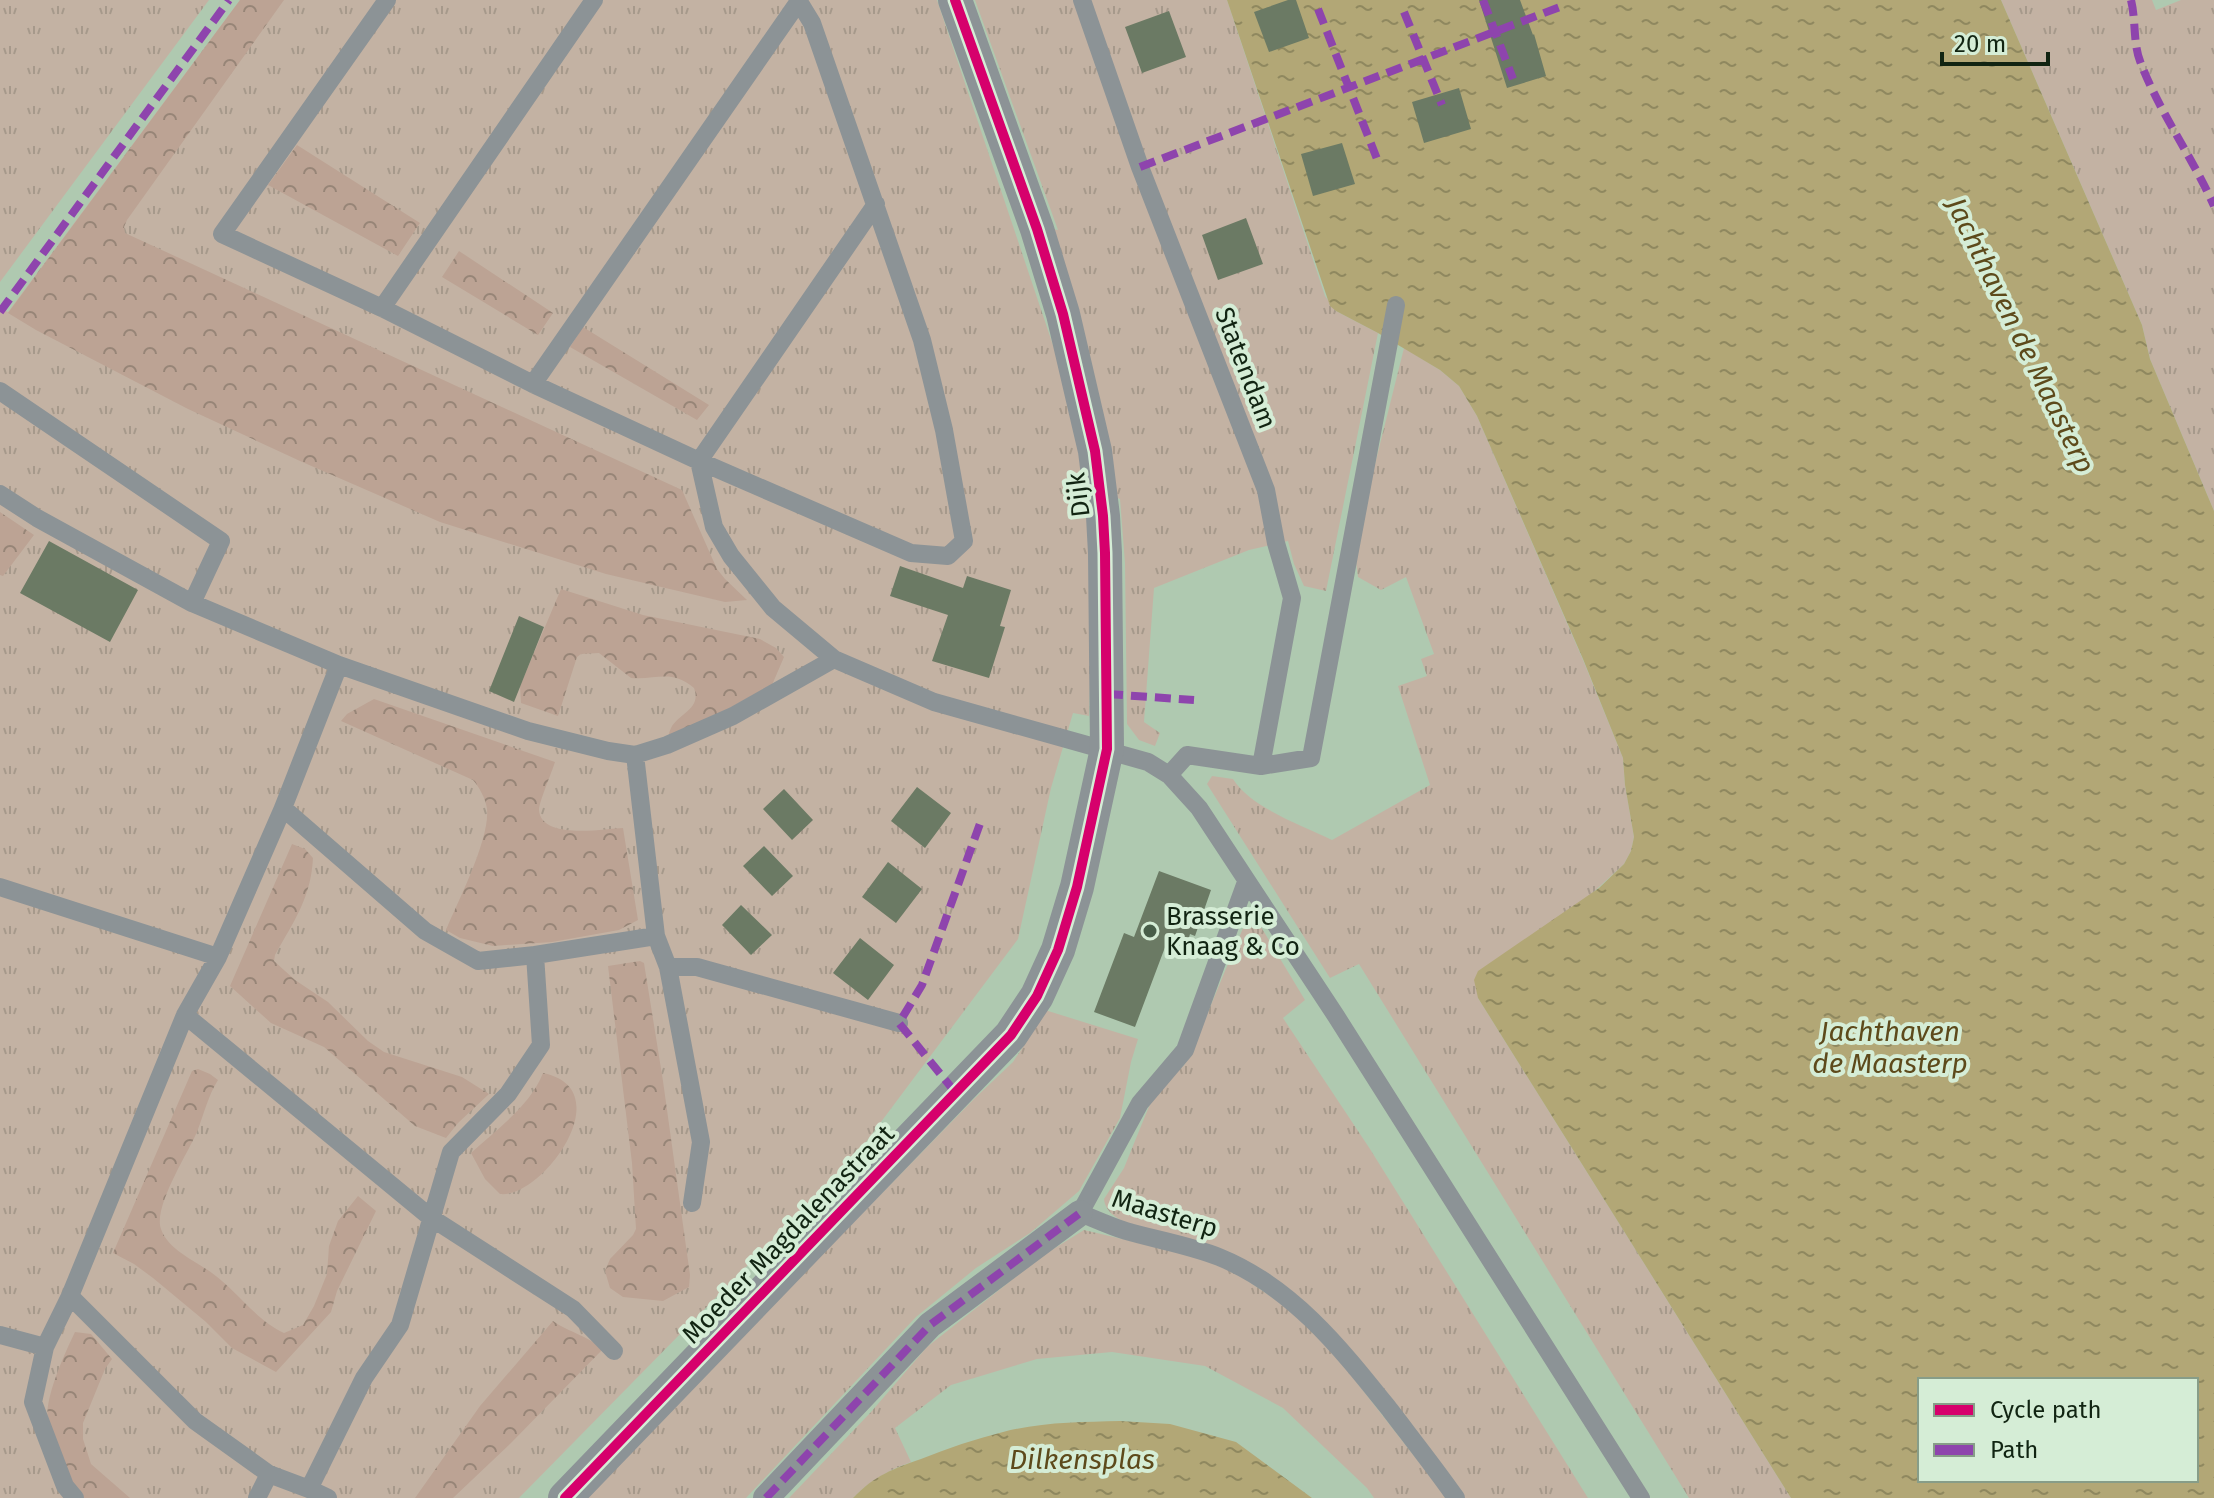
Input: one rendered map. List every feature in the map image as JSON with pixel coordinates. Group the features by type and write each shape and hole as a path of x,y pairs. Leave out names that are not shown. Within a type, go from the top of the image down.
{"street":[{"name":"Dijk","path":"955,0 1037,229 1063,314 1095,451 1103,516 1107,749 1077,887 1058,950 1037,996"},
{"name":"Moeder Magdalenastraat","path":"565,1498 1011,1035 1037,996"},
{"path":"766,1498 930,1325 1080,1213"}],"lane":[{"path":"387,0 222,234 382,308 533,384 699,461 911,553 948,556 964,541 944,430 922,340 812,23 798,1 533,384"},
{"path":"382,308 594,0"},
{"name":"Statendam","path":"1082,0 1140,167 1266,490 1276,543 1292,598 1261,766"},
{"path":"876,204 699,461 714,527 731,556 773,608 834,659 934,702 1107,749 1148,762 1169,775 1199,808 1336,1016 1641,1498"},
{"path":"1169,775 1187,755 1261,766 1311,758 1396,305"},
{"path":"0,391 221,541 192,603"},
{"path":"0,494 37,518 192,603 339,665 528,731 608,751 635,755 667,745 733,716 834,659"},
{"path":"75,1498 65,1486 33,1402 45,1347 70,1296 185,1015 218,957 283,808 339,665"},
{"path":"635,755 656,936 668,967 701,1142 692,1203"},
{"path":"283,808 425,931 478,961 656,936"},
{"name":"Maasterp","path":"1246,882 1185,1050 1140,1103 1080,1213 1124,1230 1221,1258 1282,1292 1334,1342 1456,1498"},
{"path":"0,887 218,957"},
{"path":"309,1489 364,1378 400,1325 451,1152 508,1094 541,1045 535,955"},
{"path":"668,967 697,967 899,1023"},
{"path":"185,1015 430,1217 573,1309 614,1351"},
{"path":"70,1296 195,1421 269,1474 328,1498"},
{"path":"0,1335 45,1347"},
{"path":"257,1498 269,1474"}],"green space":[{"path":"0,0 209,0 0,282"},
{"path":"240,0 937,0 1074,416 1094,542 1089,716 1073,713 1051,788 1018,939 857,1154 519,1498 0,1498 0,308 8,312"},
{"path":"240,0 284,0 127,220 125,233 682,490 717,569 747,600 725,602 606,574 440,522 188,409 8,313"},
{"path":"975,0 1227,0 1325,296 1336,311 1378,333 1326,591 1304,586 1288,541 1249,550 1154,588 1144,722 1160,733 1155,746 1139,740 1127,724 1125,563 1120,499 1112,496 1049,228 1058,230"},
{"path":"2001,0 2152,0 2156,10 2181,0 2214,0 2214,511 2150,359 2142,325"},
{"path":"297,145 420,223 398,256 268,185"},
{"path":"459,251 553,313 538,335 442,277"},
{"path":"583,327 709,405 697,420 570,347"},
{"path":"1404,348 1459,386 1477,416 1623,758 1634,837 1624,864 1478,998 1791,1498 1689,1498 1359,964 1330,978 1207,784 1212,776 1233,779 1264,807 1332,840 1430,785 1398,686 1427,676 1421,659 1434,654 1406,577 1381,590 1358,577 1354,548"},
{"path":"0,512 34,535 3,576 0,575"},
{"path":"561,589 643,615 760,639 784,657 772,685 667,742 671,728 695,701 694,688 671,677 631,678 599,653 581,654 577,657 558,716 521,703 520,686"},
{"path":"374,699 555,762 539,810 542,819 550,826 574,831 623,828 638,920 619,930 552,942 493,946 460,938 446,930 484,836 487,822 485,801 473,780 341,721 347,714"},
{"path":"292,844 305,849 313,858 312,872 300,909 274,961 295,980 328,1002 368,1041 384,1052 462,1077 489,1094 446,1138 415,1126 324,1047 271,1023 230,986"},
{"path":"1255,917 1305,1000 1283,1018 1370,1149 1588,1498 1462,1498 1305,1304 1128,1224 1107,1208 1104,1199 1124,1168 1152,1099 1184,1065 1246,921"},
{"path":"644,963 663,1081 690,1275 689,1287 663,1301 623,1297 610,1288 605,1271 610,1259 636,1229 632,1163 608,966"},
{"path":"1045,1010 1138,1039 1120,1118 1079,1191 1030,1233 976,1268 916,1317 746,1498 584,1498 1013,1062"},
{"path":"198,1069 218,1080 167,1194 160,1219 161,1229 176,1249 221,1280 264,1321 284,1333 303,1325 327,1274 329,1246 338,1221 358,1196 376,1211 337,1291 331,1312 276,1372 232,1348 153,1278 113,1253 192,1071"},
{"path":"543,1073 566,1083 576,1099 575,1120 567,1141 553,1162 536,1179 517,1191 500,1194 485,1179 471,1153 530,1096"},
{"path":"1084,1230 1203,1258 1232,1270 1292,1311 1333,1352 1447,1498 1374,1498 1283,1408 1205,1366 1112,1352 1037,1359 951,1385 895,1428 911,1462 880,1477 853,1498 789,1498 871,1412 927,1347 1042,1256"},
{"path":"553,1321 602,1350 453,1498 415,1498 480,1406"},
{"path":"75,1332 91,1334 112,1359 83,1423 83,1439 91,1464 130,1498 83,1498 53,1443 47,1413 49,1402"}],"water":[{"name":"Jachthaven de Maasterp","path":"1227,0 2001,0 2142,325 2150,359 2214,511 2214,1498 1791,1498 1478,998 1474,980 1478,971 1599,888 1624,864 1634,837 1623,758 1477,416 1459,386 1440,370 1330,306"},
{"name":"Dilkensplas","path":"1120,1421 1170,1424 1236,1442 1312,1498 853,1498 877,1478 893,1470 982,1438 1046,1424"}],"building":[{"path":"1296,0 1309,38 1269,52 1254,12"},
{"path":"1479,0 1520,0 1546,76 1507,88"},
{"path":"1169,11 1186,57 1142,73 1125,27"},
{"path":"1459,88 1471,129 1424,143 1412,102"},
{"path":"1342,143 1355,184 1313,196 1301,154"},
{"path":"1246,218 1263,264 1218,280 1202,235"},
{"path":"49,541 138,590 110,642 20,593"},
{"path":"900,566 963,588 967,576 1011,590 1000,626 1005,627 989,678 932,661 948,615 890,596"},
{"path":"519,616 544,627 514,702 489,691"},
{"path":"917,787 951,813 925,848 891,821"},
{"path":"784,789 813,820 792,840 763,809"},
{"path":"764,846 793,876 772,896 743,866"},
{"path":"888,862 922,889 896,923 862,897"},
{"path":"1159,871 1211,890 1195,936 1190,934 1188,941 1170,934 1135,1027 1094,1012 1124,933 1134,937"},
{"path":"741,905 772,935 751,955 722,925"},
{"path":"860,938 894,965 868,1000 833,973"}],"marked path":[{"path":"0,312 229,0"},
{"path":"1483,0 1513,79"},
{"path":"2131,0 2140,61 2156,98 2214,206"},
{"path":"1140,167 1565,5"},
{"path":"1318,9 1379,164"},
{"path":"1404,12 1442,105"},
{"path":"1107,694 1194,700"},
{"path":"955,1092 899,1023 922,985 982,818"},
{"path":"766,1498 930,1325 1080,1213"}],"cycle path":[{"path":"565,1498 1011,1035 1037,996 1058,950 1077,887 1107,749 1105,553 1095,451 1063,314 1037,229 955,0"}],"place":[{"name":"Brasserie Knaag & Co","path":"1150,931"}]}
